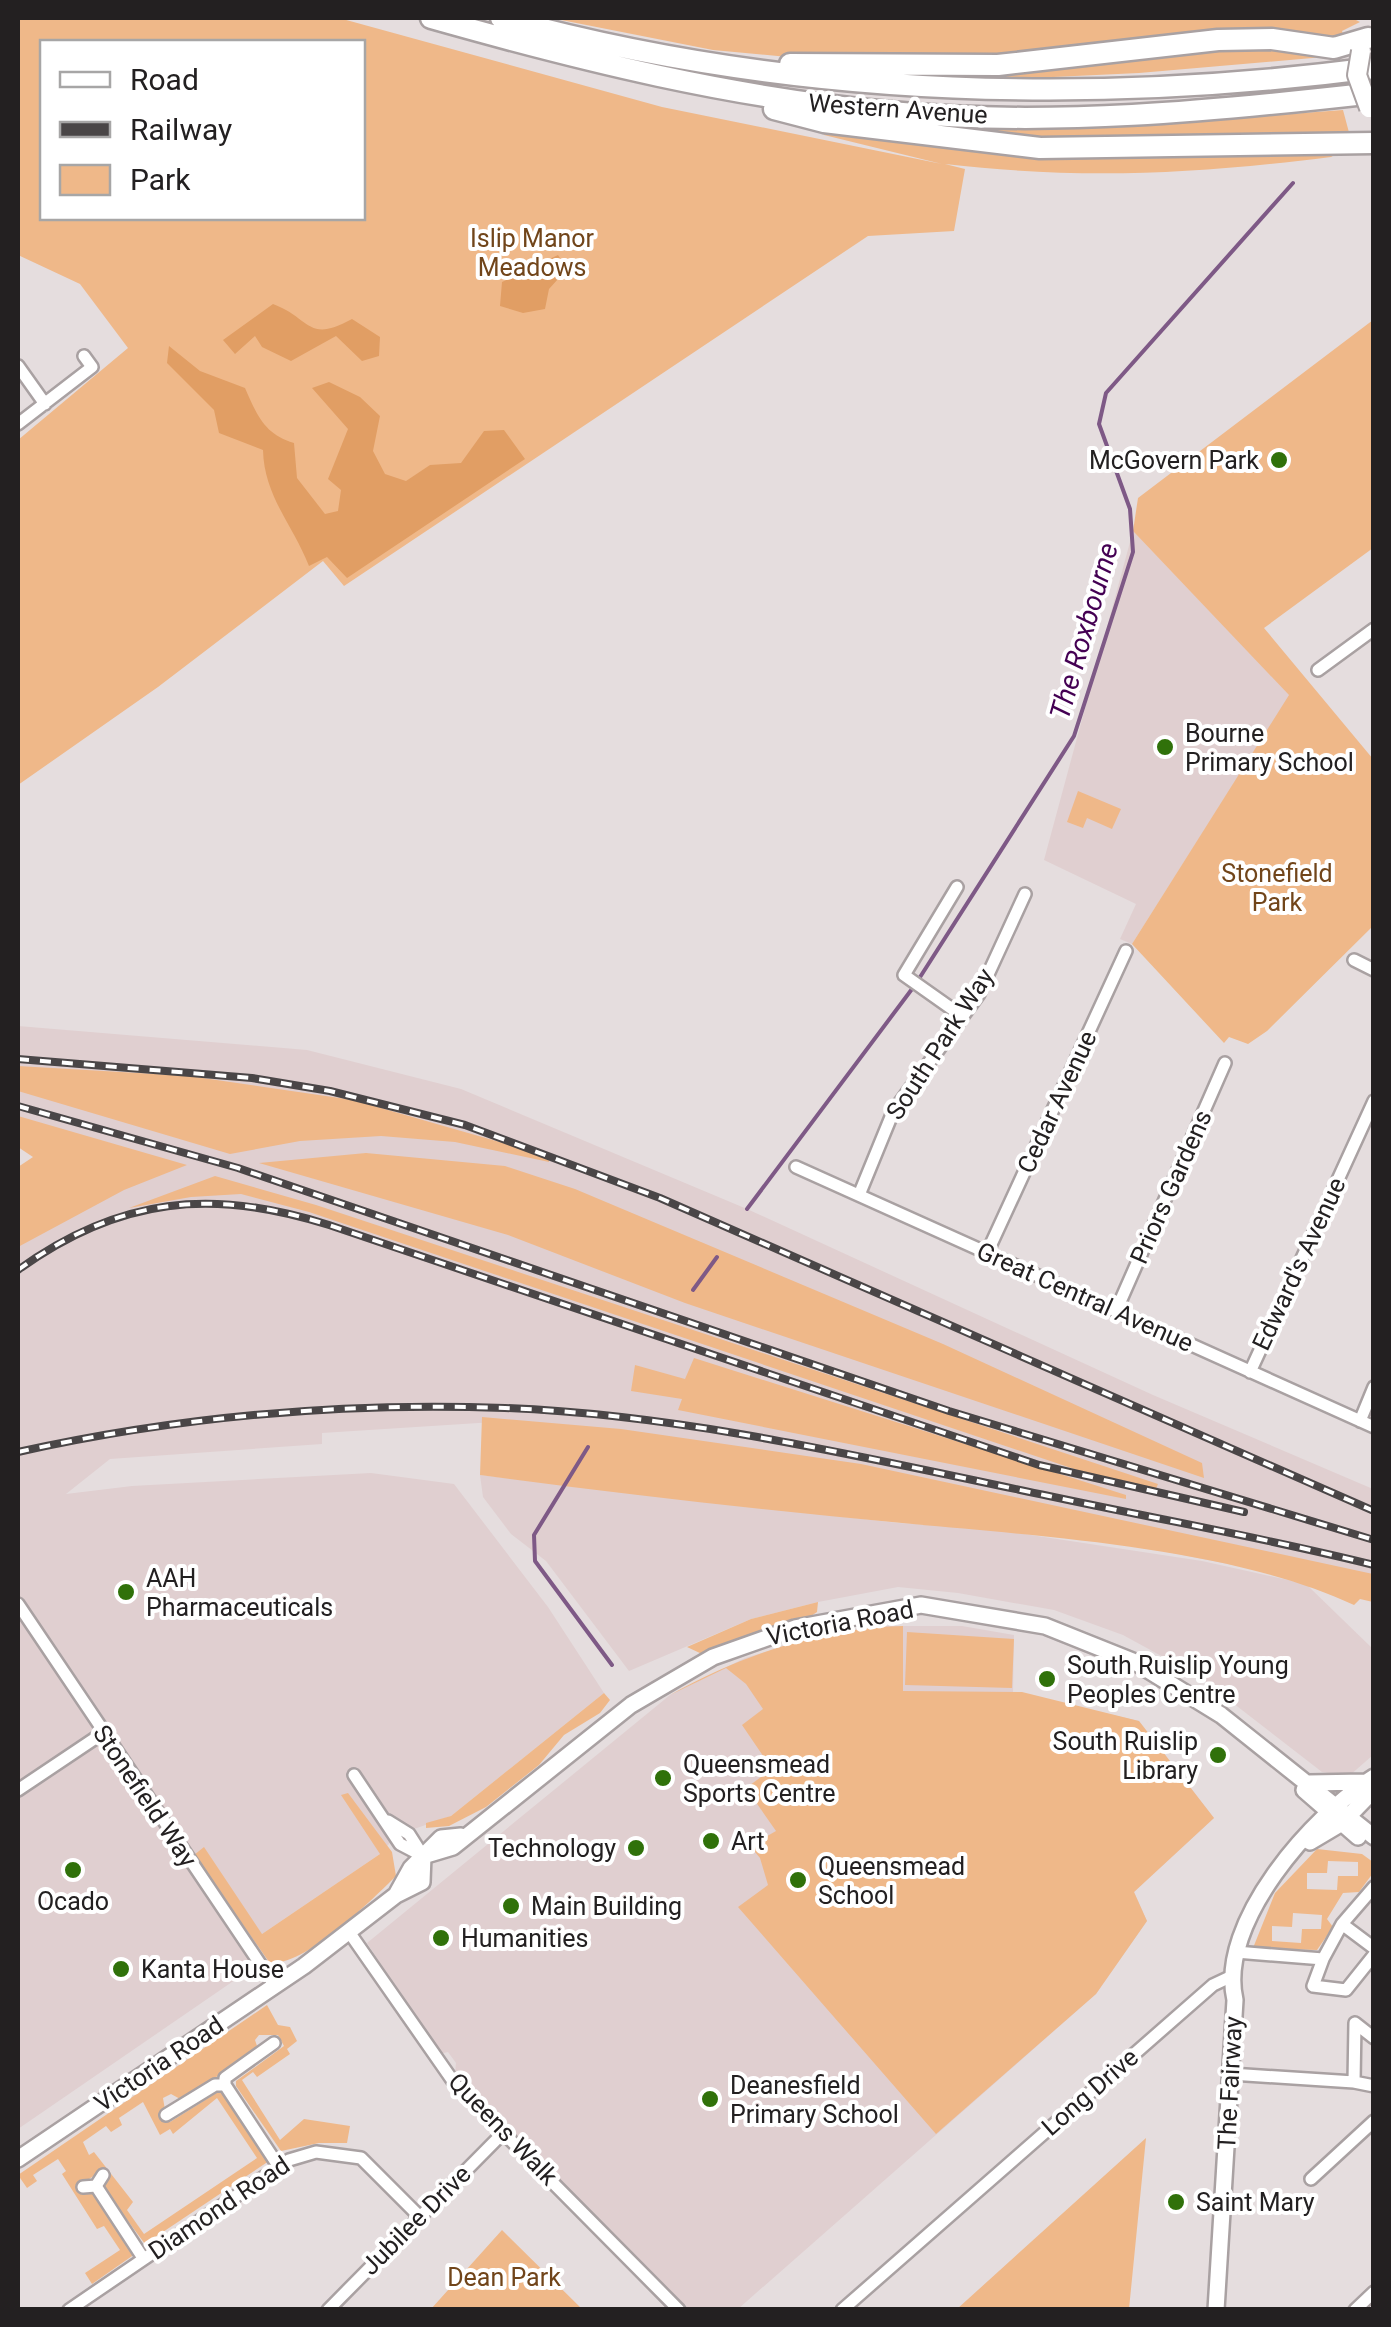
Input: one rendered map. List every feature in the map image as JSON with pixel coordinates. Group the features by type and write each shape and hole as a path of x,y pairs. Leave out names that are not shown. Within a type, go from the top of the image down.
{"highway":[{"name":"Western Avenue","path":"431,18 645,76 757,96 893,113 1028,118 1371,101"},
{"name":"Western Avenue","path":"502,18 638,51 846,84 1013,93 1242,85 1368,52"},
{"path":"638,51 789,64 924,66 998,65 1218,40 1272,39 1368,52"},
{"path":"645,76 824,122 1040,148 1374,143"}],"main road":[{"path":"1368,52 1357,75 1371,101"}],"street":[{"path":"18,424 92,367 84,356"},
{"path":"18,366 44,404"},
{"path":"1318,670 1374,629"},
{"path":"958,887 904,975 962,1016"},
{"name":"South Park Way","path":"859,1195 894,1112 978,994 1025,894"},
{"name":"Cedar Avenue","path":"987,1252 1126,951"},
{"path":"1354,960 1374,970"},
{"name":"Priors Gardens","path":"1116,1311 1225,1063"},
{"name":"Edward's Avenue","path":"1250,1372 1374,1102"},
{"name":"Great Central Avenue","path":"796,1167 1374,1427"},
{"path":"1360,1421 1374,1387"},
{"name":"Stonefield Way","path":"18,1604 275,1986"},
{"name":"Victoria Road","path":"18,2160 349,1932 396,1895 422,1856 441,1838 461,1836 534,1786 631,1705 713,1657 795,1628 921,1605 1013,1618 1109,1649 1198,1699 1371,1842"},
{"path":"18,1790 103,1733"},
{"path":"354,1774 384,1819 409,1834 422,1856"},
{"path":"1304,1844 1312,1822 1302,1783 1371,1783"},
{"path":"1230,1977 1260,1891 1304,1844 1371,1783"},
{"path":"1304,1844 1371,1842"},
{"path":"1342,1924 1374,1951 1346,1990 1313,1986 1342,1924 1374,1888"},
{"name":"Queens Walk","path":"349,1932 430,2054 678,2310"},
{"path":"1236,1952 1324,1958"},
{"name":"The Fairway","path":"1216,2310 1232,2074 1235,2000 1230,1977"},
{"name":"Long Drive","path":"842,2310 1213,1986 1230,1977"},
{"path":"1354,2082 1355,2022 1374,2038"},
{"path":"274,2043 225,2078 225,2085 279,2167"},
{"path":"1232,2074 1374,2086"},
{"path":"166,2115 216,2084 225,2085"},
{"path":"1311,2180 1374,2121"},
{"name":"Jubilee Drive","path":"328,2310 505,2131"},
{"name":"Diamond Road","path":"69,2310 301,2154 361,2158 419,2216"},
{"path":"94,2182 143,2258"},
{"path":"1355,2310 1374,2292"}],"shaded area":[{"path":"558,255 567,269 549,289 545,309 523,313 500,306 502,282"},
{"path":"273,304 317,329 352,319 380,337 379,356 362,361 336,336 291,361 262,347 255,336 235,354 223,340"},
{"path":"169,346 200,371 245,388 268,429 294,443 297,478 325,514 338,511 341,490 328,479 348,429 312,388 329,382 360,397 380,416 373,451 385,474 406,481 430,465 461,463 484,431 504,430 525,459 347,578 327,557 309,566 268,482 263,450 219,433 214,410 167,363"},
{"name":"Bourne Primary School","path":"1133,531 1290,695 1132,944 1120,939 1136,904 1044,860"},
{"path":"18,1026 307,1050 461,1089 747,1209 1153,1395 1373,1489 1373,1593 511,1421 322,1433 322,1444 110,1459 66,1494 132,1486 371,1473 454,1484 548,1607 604,1693 451,1816 397,1835 380,1854 262,1934 248,1971 18,2129 18,1214 96,1156 18,1132"},
{"path":"480,1475 898,1523 984,1528 1202,1561 1306,1584 1373,1649 1373,1755 1349,1776 1322,1772 1198,1676 1123,1635 1054,1610 958,1593 898,1587 818,1602 751,1619 629,1671 546,1561 511,1534 483,1497"},
{"name":"Queensmead School","path":"883,1626 962,1626 1014,1635 1013,1692 1139,1721 1214,1818 1134,1892 1147,1921 1096,1994 738,2309 689,2309 455,2074 456,2063 448,2052 439,2054 367,1943 670,1695 745,1658 827,1634"}],"green space":[{"name":"Islip Manor Meadows","path":"18,18 339,18 662,107 942,164 824,135 820,128 1049,157 1159,158 1342,151 1331,157 1281,163 1138,173 1044,172 945,164 965,169 954,231 868,236 344,586 323,561 158,687 18,785 18,440 128,348 80,284 18,255"},
{"path":"551,18 1352,18 1360,22 1342,31 1345,40 915,61 809,59 713,50"},
{"path":"1188,49 1297,49 1335,56 1139,73 946,82 947,73"},
{"path":"1343,110 1351,140 1122,145 941,132 942,126 1109,128"},
{"name":"Stonefield Park","path":"1373,320 1373,548 1264,628 1373,759 1373,926 1267,1031 1248,1044 1229,1037 1224,1043 1132,944 1289,695 1133,531 1138,498"},
{"path":"1078,791 1121,809 1112,829 1087,818 1083,828 1067,822"},
{"path":"18,1066 189,1076 353,1100 548,1156 549,1162 455,1142 381,1136 300,1141 230,1154 18,1091"},
{"path":"18,1116 187,1165 124,1190 18,1247 18,1167 33,1157 18,1147"},
{"path":"366,1153 505,1166 575,1189 943,1344 1202,1463 1204,1478 685,1303 508,1235 259,1163"},
{"path":"215,1176 316,1205 1158,1484 1155,1491 1095,1476 309,1212 241,1194 191,1197 129,1208"},
{"path":"694,1358 1126,1495 1126,1499 678,1410 682,1399 631,1391 635,1365 685,1379"},
{"path":"482,1417 621,1429 861,1464 1373,1574 1373,1602 1360,1599 1354,1605 1305,1585 1251,1570 1133,1547 480,1475"},
{"path":"818,1602 817,1612 811,1616 702,1654 687,1647 751,1619"},
{"name":"Queensmead School","path":"903,1626 903,1691 1022,1692 1139,1721 1214,1818 1134,1892 1147,1921 1096,1994 936,2134 738,1907 768,1885 760,1858 750,1846 776,1831 746,1788 772,1769 742,1725 763,1709 746,1684 726,1668 670,1695 725,1668 782,1646 842,1632"},
{"path":"907,1632 1014,1639 1012,1688 905,1685"},
{"path":"604,1693 610,1700 600,1713 564,1735 539,1765 486,1807 449,1826 426,1828 426,1823 451,1816"},
{"path":"348,1793 392,1852 396,1876 317,1944 283,1962 269,1962 194,1855 204,1847 262,1934 380,1854 341,1795"},
{"path":"1317,1849 1362,1854 1373,1862 1373,1873 1359,1892 1343,1893 1327,1919 1333,1927 1317,1950 1253,1948 1275,1893","holes":["1328,1861 1358,1862 1358,1876 1338,1876 1337,1890 1307,1889 1307,1873 1327,1873","1293,1913 1322,1915 1321,1929 1302,1929 1301,1943 1272,1941 1272,1926 1292,1927"]},
{"path":"267,2005 278,2025 290,2027 297,2041 287,2049 290,2054 257,2077 253,2072 242,2080 280,2140 304,2119 350,2126 347,2143 319,2143 281,2151 236,2086 236,2081 284,2046 278,2035 259,2035 255,2040 258,2049 182,2100 171,2094 163,2098 165,2110 160,2113 170,2122 218,2092 223,2093 269,2161 145,2244 102,2186 106,2177 98,2173 83,2183 83,2193 94,2193 135,2254 92,2284 85,2273 120,2250 104,2226 97,2229 62,2174 66,2171 58,2159 33,2175 37,2181 27,2188 18,2175","holes":["217,2098 257,2158 144,2234 127,2210 133,2202 94,2152 89,2155 83,2142 106,2126 111,2132 122,2125 119,2118 143,2102 160,2135 170,2129 173,2134"]},
{"path":"1146,2138 1129,2309 957,2309"},
{"name":"Dean Park","path":"502,2230 582,2309 431,2309"}],"waterway":[{"name":"The Roxbourne","path":"747,1209 915,985 1074,736 1133,552 1130,509 1099,424 1106,393 1293,183"},
{"name":"The Roxbourne","path":"693,1290 717,1257"},
{"name":"The Roxbourne","path":"588,1447 534,1535 535,1561 612,1665"}],"railway":[{"path":"18,1059 252,1078 330,1091 465,1125 660,1198 1374,1511"},
{"path":"18,1106 238,1168 949,1411 1374,1540"},
{"path":"18,1270 93,1227 130,1214 206,1204 286,1213 1039,1465 1244,1512"},
{"path":"18,1452 199,1421 321,1410 444,1407 574,1412 710,1429 846,1454 1374,1565"}],"place":[{"name":"McGovern Park","path":"1279,460"},
{"name":"Bourne Primary School","path":"1165,747"},
{"name":"AAH Pharmaceuticals","path":"126,1592"},
{"name":"South Ruislip Young Peoples Centre","path":"1047,1679"},
{"name":"South Ruislip Library","path":"1218,1755"},
{"name":"Queensmead Sports Centre","path":"663,1778"},
{"name":"Art","path":"711,1841"},
{"name":"Technology","path":"636,1848"},
{"name":"Ocado","path":"73,1870"},
{"name":"Queensmead School","path":"798,1880"},
{"name":"Main Building","path":"511,1906"},
{"name":"Humanities","path":"441,1938"},
{"name":"Kanta House","path":"121,1969"},
{"name":"Deanesfield Primary School","path":"710,2099"},
{"name":"Saint Mary","path":"1176,2202"}]}
